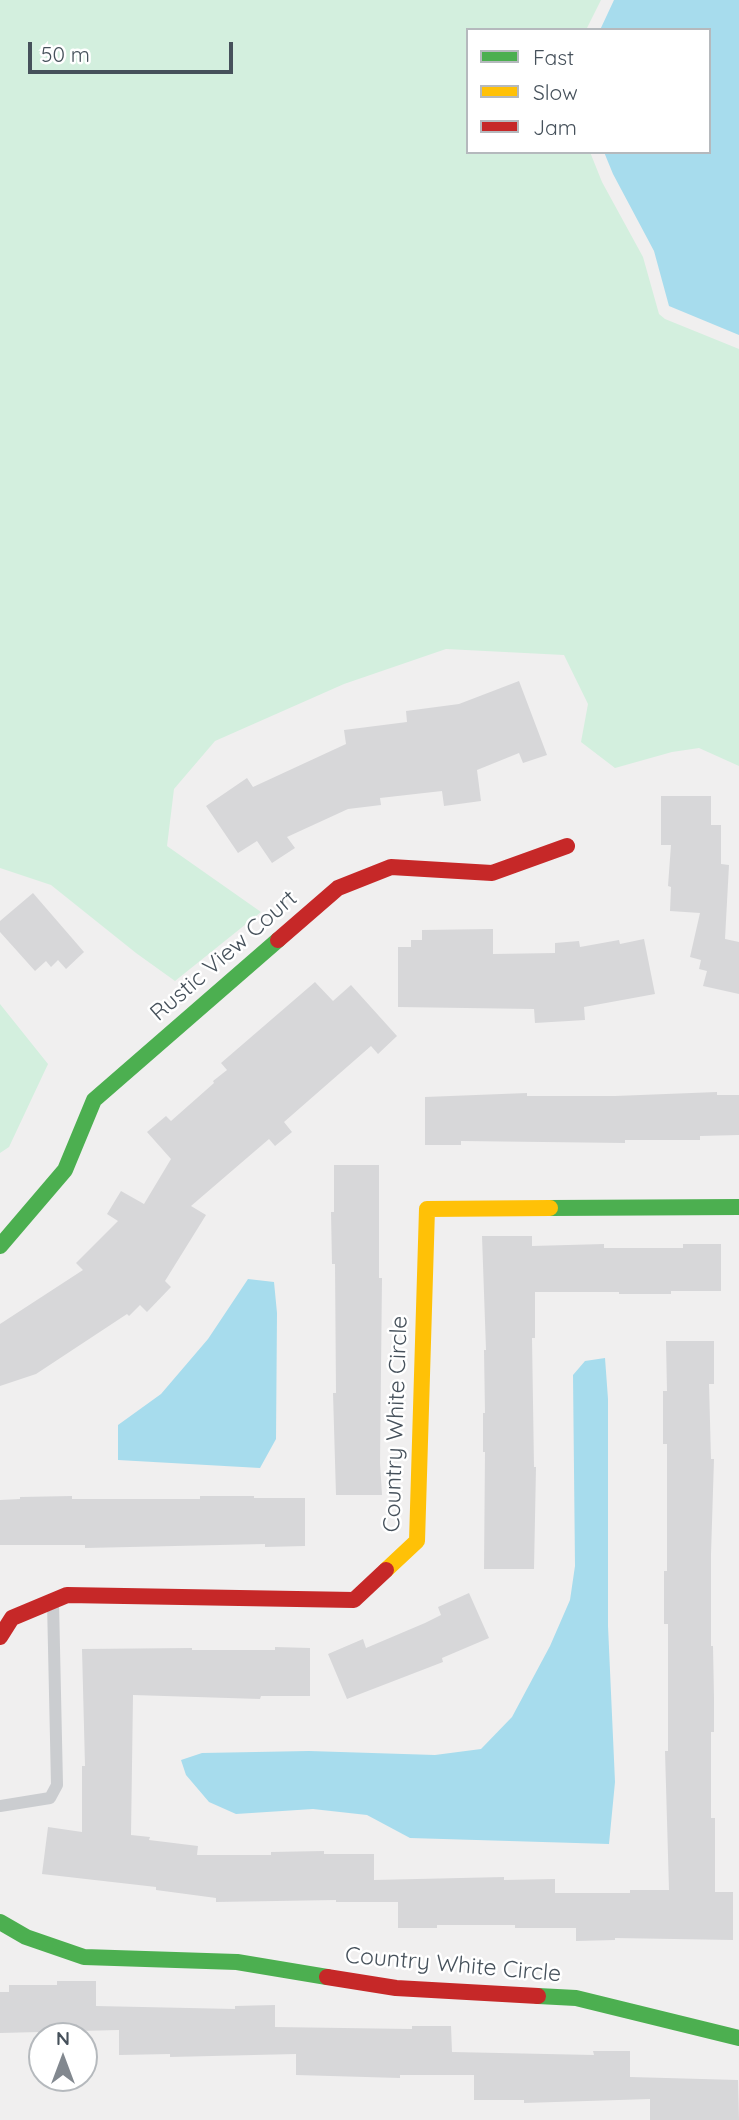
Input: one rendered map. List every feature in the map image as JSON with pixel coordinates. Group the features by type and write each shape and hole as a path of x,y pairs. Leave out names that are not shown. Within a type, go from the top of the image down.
{"street":[{"name":"Rustic View Court","path":"0,1246 65,1170 94,1100 338,888 391,867 492,873 567,846"},
{"name":"Country White Circle","path":"0,1637 12,1618 67,1595 354,1600 417,1542 427,1209 739,1207"},
{"name":"Country White Circle","path":"0,1922 26,1937 84,1957 237,1962 396,1988 576,1998 739,2038"}],"lane":[{"path":"0,1805 50,1798 57,1784 53,1599"}],"green space":[{"path":"0,0 601,0 587,28 466,28 466,154 591,154 602,182 643,257 659,314 665,319 739,349 739,766 699,748 672,752 615,768 581,742 588,704 564,655 446,649 344,684 215,741 174,789 167,846 261,912 175,981 51,885 0,868"},
{"path":"0,1004 48,1064 9,1147 0,1153"}],"water":[{"path":"614,0 739,0 739,335 669,306 654,251 605,154 711,154 711,28 601,28"},
{"path":"248,1279 274,1282 277,1313 276,1439 260,1468 118,1460 118,1425 161,1394 208,1339"},
{"path":"605,1358 608,1399 608,1626 615,1782 609,1844 410,1838 367,1815 313,1809 236,1814 209,1802 186,1775 181,1760 202,1753 309,1751 435,1755 481,1749 512,1717 550,1646 570,1600 575,1566 573,1375 585,1361"}],"building":[{"path":"519,681 547,755 523,763 519,753 477,770 481,801 444,806 442,791 380,798 381,805 348,809 287,837 295,848 272,863 257,841 238,853 206,806 247,778 253,787 346,744 344,730 407,722 406,711 459,704"},
{"path":"661,796 711,796 711,825 721,825 721,864 729,865 725,939 739,942 739,994 703,986 707,971 699,969 701,960 690,957 700,913 670,911 671,887 668,886 671,845 661,845"},
{"path":"33,893 84,952 66,969 58,960 51,967 46,961 35,971 0,932 0,921"},
{"path":"493,929 493,954 555,953 555,943 579,941 580,947 619,940 620,944 644,939 655,994 584,1007 585,1020 535,1023 534,1009 398,1007 398,947 411,947 411,940 422,940 422,930"},
{"path":"315,982 333,1001 351,985 397,1036 378,1054 371,1046 284,1122 292,1132 275,1146 269,1139 191,1206 206,1215 165,1281 171,1287 147,1312 140,1305 129,1316 127,1314 36,1374 0,1386 0,1324 83,1270 76,1263 118,1221 107,1214 121,1191 144,1204 171,1159 147,1132 166,1116 171,1121 214,1083 213,1081 227,1070 221,1063"},
{"path":"717,1092 717,1095 739,1095 739,1135 700,1136 700,1140 625,1140 625,1143 461,1141 461,1145 425,1145 425,1097 527,1093 527,1096 615,1096"},
{"path":"334,1165 379,1165 382,1495 336,1495 333,1393 336,1393 335,1264 332,1264 331,1212 334,1212"},
{"path":"482,1236 532,1236 532,1246 604,1244 604,1248 683,1248 683,1244 721,1244 721,1291 671,1291 671,1294 535,1292 535,1338 532,1338 536,1467 534,1569 484,1569 483,1413 486,1350"},
{"path":"666,1341 714,1341 714,1384 709,1384 711,1459 714,1459 711,1646 714,1732 711,1732 711,1818 715,1818 715,1892 733,1892 733,1940 615,1938 576,1941 576,1928 515,1928 515,1925 398,1928 398,1902 216,1902 216,1898 156,1890 156,1887 42,1874 48,1827 82,1832 82,1766 85,1766 82,1649 275,1650 275,1647 310,1648 310,1696 261,1696 260,1699 133,1695 131,1835 198,1846 197,1855 271,1855 271,1852 324,1851 324,1854 374,1854 374,1880 504,1877 504,1880 555,1879 555,1893 669,1890 665,1751 668,1751 668,1624 664,1624 664,1571 667,1571 667,1444 663,1444 663,1391 667,1391"},
{"path":"72,1496 72,1499 200,1499 200,1496 305,1498 305,1546 265,1547 265,1544 85,1548 85,1545 0,1545 0,1500"},
{"path":"469,1593 489,1638 442,1658 443,1662 347,1699 328,1654 363,1639 366,1648 425,1623 441,1615 438,1607"},
{"path":"57,1981 96,1981 96,2006 235,2009 235,2006 275,2005 275,2027 412,2029 412,2026 451,2026 452,2052 594,2055 593,2051 630,2051 630,2077 738,2080 739,2120 650,2120 650,2099 524,2103 524,2100 474,2100 474,2075 400,2075 400,2078 296,2075 296,2054 170,2057 170,2054 119,2055 119,2030 98,2031 98,2022 28,2022 28,2032 0,2033 0,1992 9,1992 9,1985 57,1985"}],"traffic: fast":[{"path":"0,1246 65,1170 94,1100 278,940"},
{"path":"550,1208 739,1207"},
{"path":"0,1922 26,1937 84,1957 237,1962 327,1977"},
{"path":"538,1996 576,1998 739,2038"}],"traffic: slow":[{"path":"386,1570 417,1541 427,1209 550,1208"}],"traffic: jam":[{"path":"278,940 338,888 391,867 492,873 567,846"},
{"path":"0,1637 12,1618 67,1595 354,1600 386,1570"},
{"path":"327,1977 396,1988 538,1996"}]}
